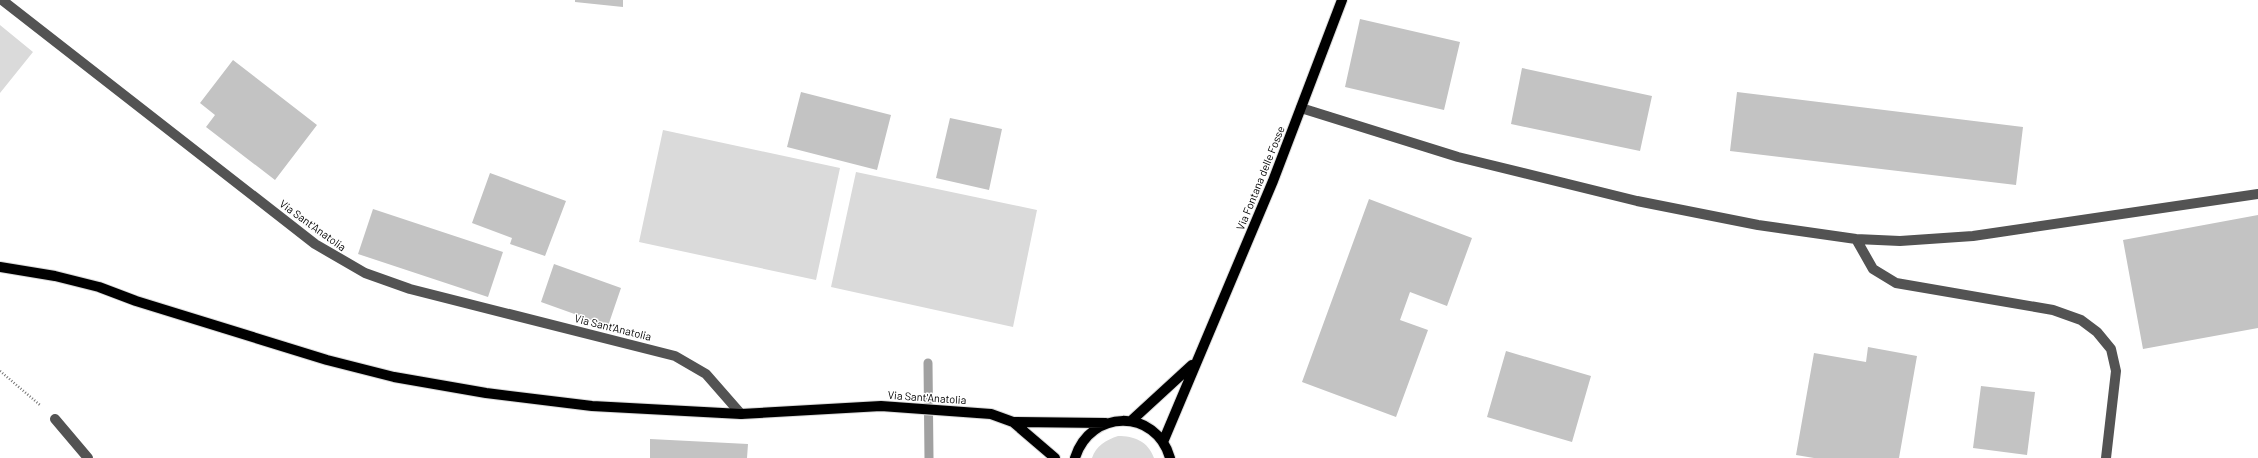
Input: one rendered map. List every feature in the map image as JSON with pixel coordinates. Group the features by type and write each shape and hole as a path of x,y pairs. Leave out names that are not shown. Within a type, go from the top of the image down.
{"main road":[{"name":"Via Fontana delle Fosse","path":"1163,442 1195,363 1254,227 1342,0"},
{"name":"Via Sant'Anatolia","path":"0,267 55,276 99,287 136,301 250,338 394,377 486,393 592,406 742,414 880,406 956,410 991,414 1013,422 1106,423"},
{"name":"Via Fontana delle Fosse","path":"1131,421 1195,363"},
{"path":"1075,458 1078,448 1094,429 1106,423 1131,421 1143,425 1154,432 1163,442 1170,458"},
{"name":"Via Sant'Anatolia","path":"1013,422 1055,458"}],"street":[{"name":"Via Sant'Anatolia","path":"2,0 309,239 338,259 365,273 410,289 675,356 706,374 742,414"},
{"path":"1301,108 1451,155 1637,201 1716,218 1856,239 1900,241 1973,236 2258,194"},
{"path":"1856,239 1873,269 1896,283 2054,310 2080,320 2097,332 2111,350 2116,372 2106,458"},
{"path":"55,419 88,458"}],"path":[{"path":"0,371 55,419"}],"shaded area":[{"path":"0,25 33,52 0,93"},
{"path":"663,130 840,168 816,280 639,242"},
{"path":"856,172 1037,210 1013,327 831,287"},
{"path":"1118,436 1135,438 1140,441 1148,447 1154,458 1092,458 1096,450 1102,444 1109,439"}],"building":[{"path":"575,0 623,0 623,7 575,2"},
{"path":"1360,19 1460,42 1444,110 1345,87"},
{"path":"233,60 317,125 275,180 206,127 215,115 200,103"},
{"path":"1522,68 1652,96 1640,151 1511,124"},
{"path":"801,92 891,115 877,170 787,147"},
{"path":"1737,92 2023,127 2016,185 1730,151"},
{"path":"950,118 1002,129 989,190 936,178"},
{"path":"490,173 566,201 545,256 510,244 512,238 472,223"},
{"path":"1369,199 1472,238 1447,306 1410,292 1400,320 1428,330 1396,417 1302,382"},
{"path":"373,209 503,252 488,297 358,254"},
{"path":"2258,215 2258,328 2143,349 2123,240"},
{"path":"554,264 621,288 608,326 541,302"},
{"path":"1868,347 1917,356 1899,458 1814,458 1796,455 1814,353 1866,362"},
{"path":"1506,351 1591,376 1572,442 1487,417"},
{"path":"1981,386 2035,392 2027,455 1973,448"},
{"path":"650,439 748,444 747,458 650,458"}],"waterway":[{"path":"928,363 929,458"}]}
